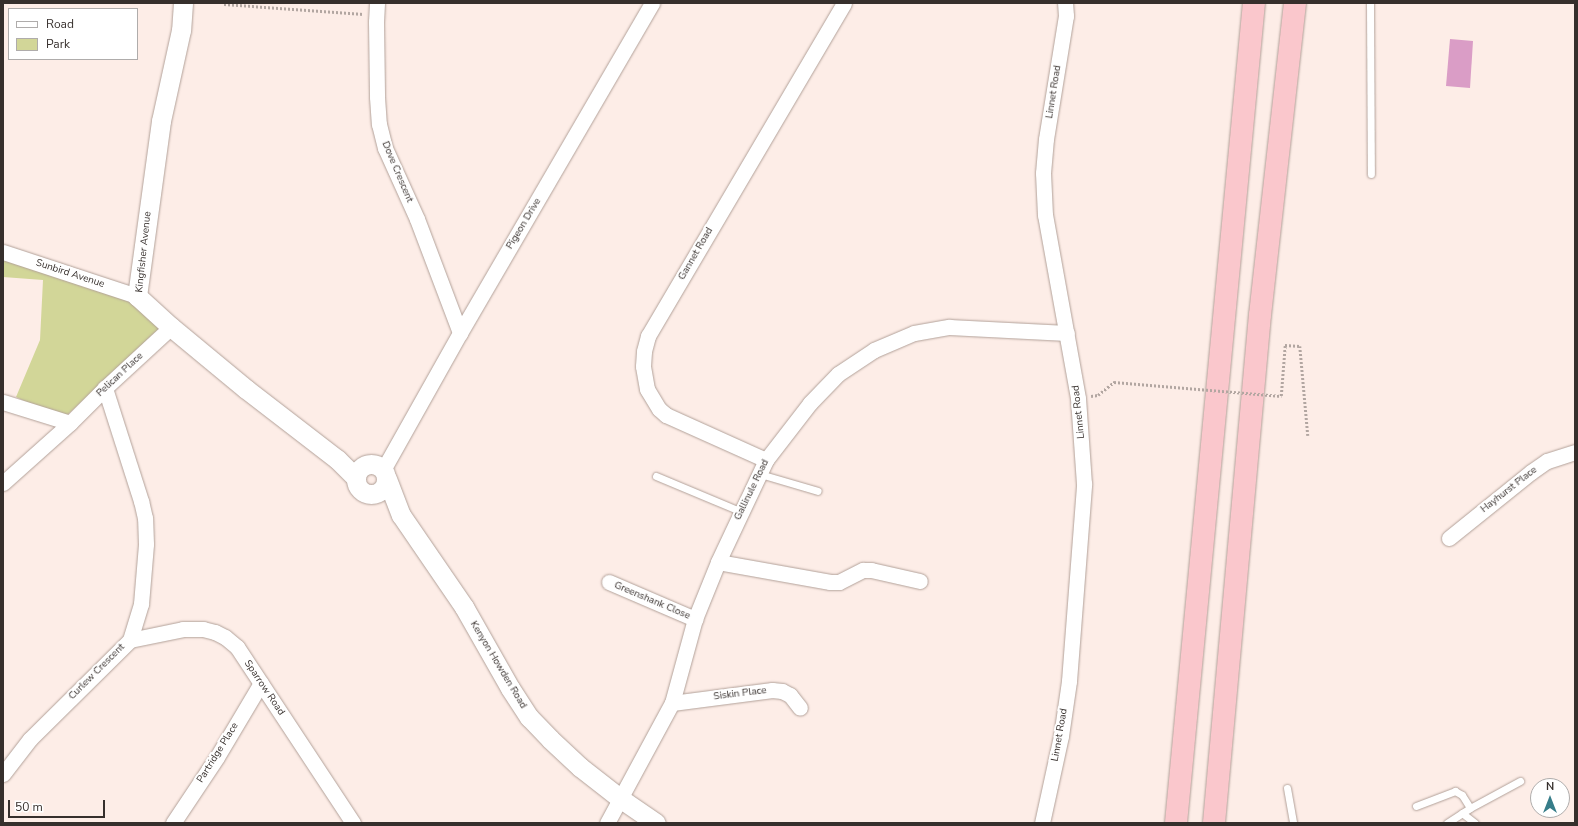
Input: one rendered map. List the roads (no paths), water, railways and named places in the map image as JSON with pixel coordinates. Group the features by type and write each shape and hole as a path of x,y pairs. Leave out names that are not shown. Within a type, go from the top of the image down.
{"highway":[{"path":"1176,823 1254,3"},
{"path":"1214,823 1260,323 1295,3"}],"street":[{"name":"Kingfisher Avenue","path":"183,3 181,30 161,121 137,296 246,389 337,459 356,478"},
{"name":"Pigeon Drive","path":"379,470 396,445 652,3"},
{"name":"Gannet Road","path":"763,467 666,415 659,408 647,389 643,366 644,351 648,336 844,3"},
{"name":"Linnet Road","path":"1042,823 1061,736 1069,681 1084,484 1078,398 1045,215 1042,173 1066,16 1065,3"},
{"name":"Dove Crescent","path":"377,9 377,97 379,124 385,148 417,219 460,333"},
{"name":"Sunbird Avenue","path":"3,252 137,296"},
{"name":"Pelican Place","path":"3,483 70,423 105,388 172,327"},
{"name":"Gallinule Road","path":"608,823 672,703 695,619 718,562 763,467 810,403 838,374 874,350 914,333 949,327 1067,333"},
{"name":"Curlew Crescent","path":"3,774 30,739 130,640 144,588 146,532 141,500 105,388"},
{"path":"3,402 70,423"},
{"name":"Hayhurst Place","path":"1449,538 1531,472 1547,461 1575,452"},
{"name":"Kingfisher Avenue","path":"337,459 379,470"},
{"path":"361,469 379,470 382,490 373,494 363,492 357,483 356,478 361,469"},
{"name":"Kenyon Howden Road","path":"379,470 401,515 464,607 510,688 530,716 550,739 580,767 621,799 656,823"},
{"name":"Kenyon Howden Road","path":"373,494 401,515"},
{"path":"718,562 830,582 839,582 863,570 871,570 920,581"},
{"name":"Greenshank Close","path":"609,582 695,619"},
{"name":"Sparrow Road","path":"130,640 183,629 203,629 215,632 225,637 237,647 353,823"},
{"name":"Partridge Place","path":"173,823 216,757 261,683"},
{"name":"Siskin Place","path":"672,703 772,690 782,691 790,695 800,708"}],"lane":[{"path":"1370,3 1371,174"},
{"path":"763,467 818,491"},
{"path":"656,476 742,512"},
{"path":"1447,823 1470,808 1520,781"},
{"path":"1287,788 1293,823"},
{"path":"1416,806 1455,790 1462,795 1470,808"},
{"path":"1462,813 1475,823"}]}
